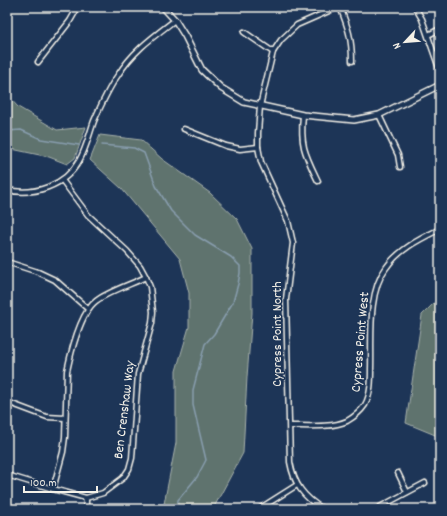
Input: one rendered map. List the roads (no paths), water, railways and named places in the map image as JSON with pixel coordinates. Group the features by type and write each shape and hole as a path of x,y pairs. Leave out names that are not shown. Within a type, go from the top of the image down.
{"street":[{"path":"38,62 70,21 78,7"},
{"path":"163,7 175,20 185,36 202,70 213,81 244,102 303,115 354,120 379,115 440,85"},
{"path":"244,32 273,52 281,40 297,25 339,7 349,31 352,45 352,61"},
{"path":"415,7 422,19 440,71"},
{"path":"7,190 14,192 27,192 39,190 62,180 78,162 87,144 103,100 129,58 175,20"},
{"path":"428,35 440,29"},
{"name":"Cypress Point North","path":"273,52 260,106 258,147 261,162 288,222 293,243 286,299 290,462 292,474 297,485 307,498 323,509"},
{"path":"303,115 301,132 302,144 318,181"},
{"path":"379,115 398,155 400,167"},
{"path":"184,129 226,146 240,149 258,147"},
{"name":"Ben Crenshaw Way","path":"62,180 88,215 127,251 140,266 146,277 154,312 138,374 132,458 129,469 123,478 102,494 86,498"},
{"name":"Cypress Point West","path":"290,426 337,425 358,413 365,405 369,394 371,379 372,304 379,279 386,267 405,249 440,229"},
{"path":"7,262 38,272 55,280 88,309"},
{"path":"53,490 63,452 67,371 84,316 88,309 96,301 146,277"},
{"path":"7,402 47,417 65,418"},
{"path":"398,473 407,492"},
{"path":"7,475 53,490 86,498 86,509"},
{"path":"376,509 425,483"},
{"path":"259,509 297,485"}],"waterway":[{"path":"7,131 21,130 41,139 79,145"},
{"path":"102,145 134,148 144,153 156,186 171,211 195,235 231,257 240,266 238,284 233,302 214,334 205,344 193,390 193,405 206,460 197,477 178,500 177,509"}]}
